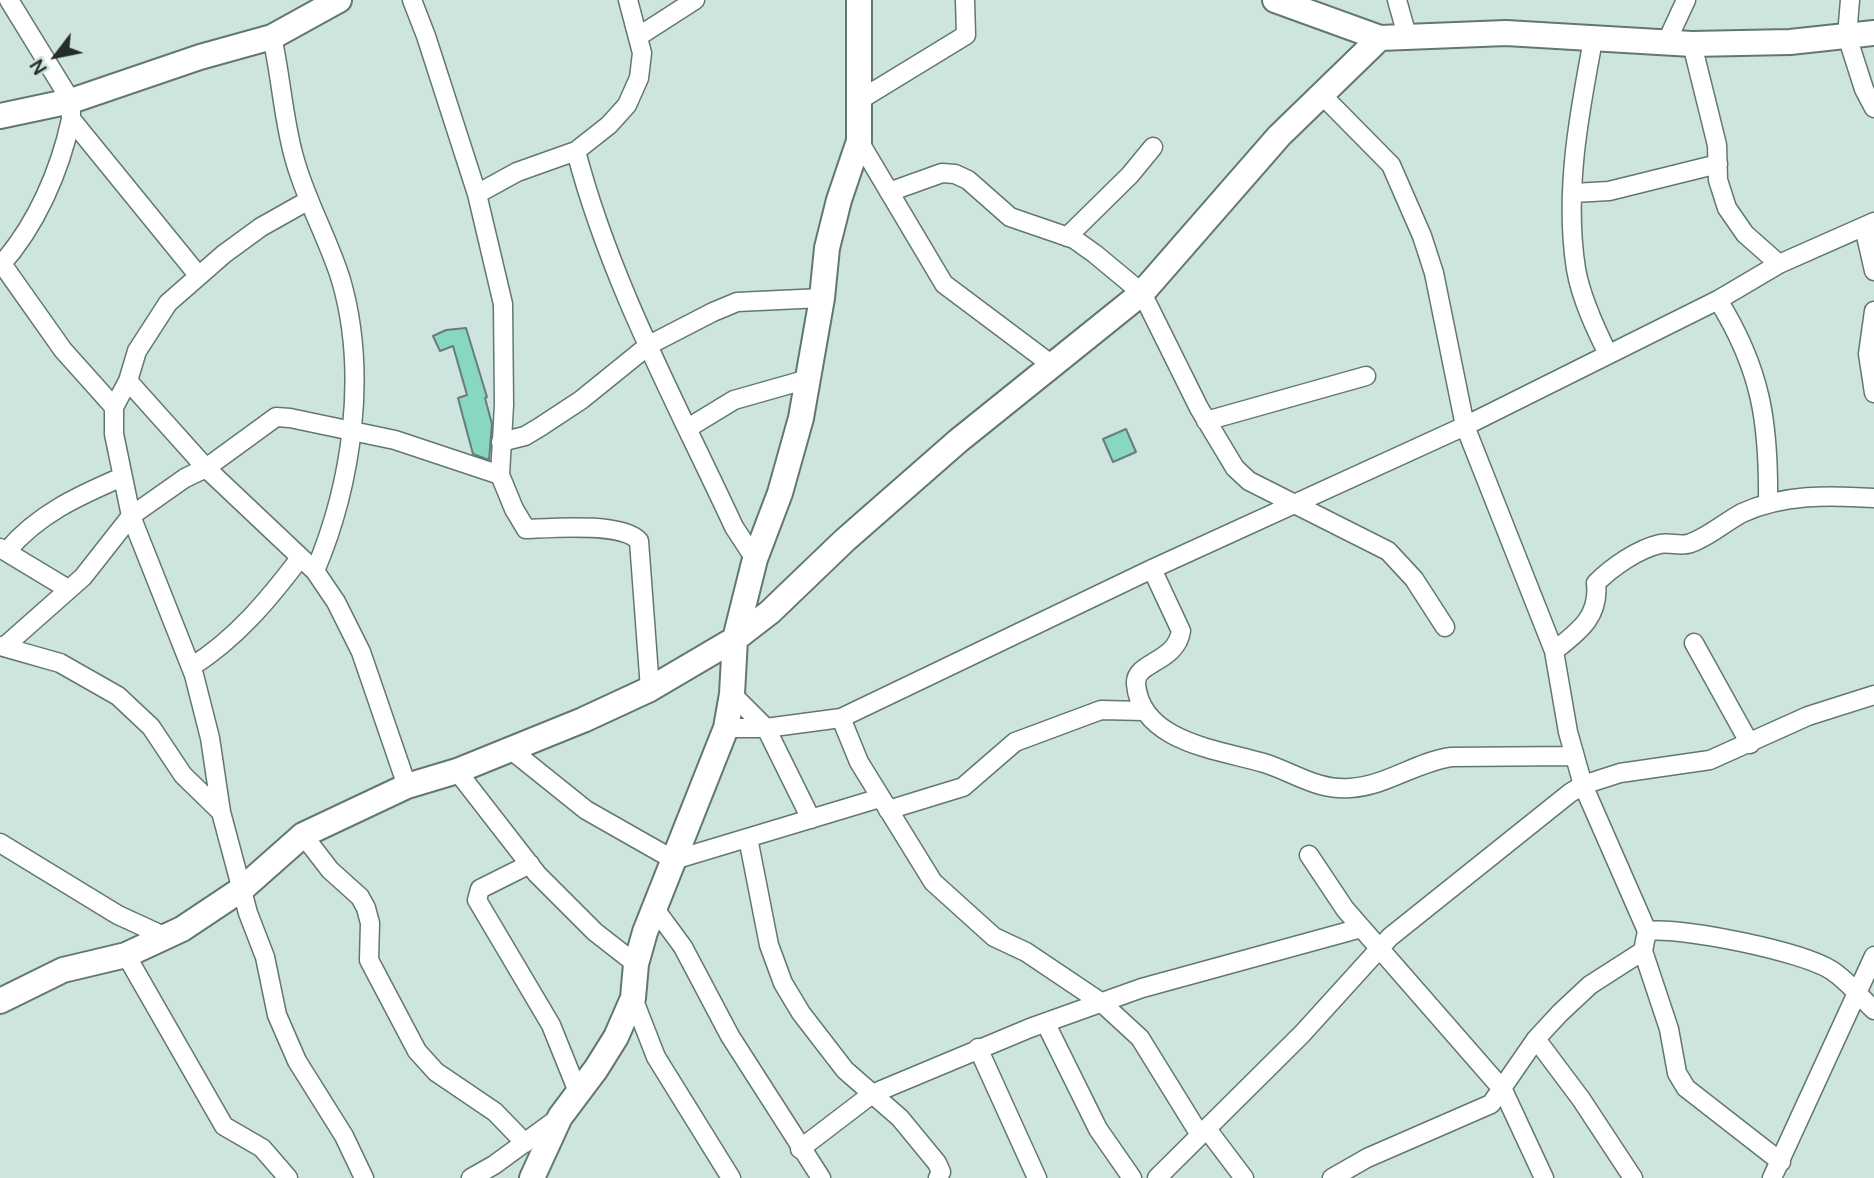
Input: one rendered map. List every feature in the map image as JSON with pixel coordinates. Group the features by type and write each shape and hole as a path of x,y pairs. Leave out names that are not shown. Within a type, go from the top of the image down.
{"street":[{"path":"9,0 71,110 198,275"},
{"path":"0,116 71,110 200,57 272,37 339,0"},
{"path":"412,0 477,194 503,304 504,405 500,475 513,509 526,529 576,527 620,532 634,536 639,541 650,689"},
{"path":"477,194 517,173 576,151 609,125 626,106 639,78 642,53 628,0"},
{"path":"639,36 695,0"},
{"path":"532,1178 559,1117 616,1037 633,998 636,964 726,728 733,694 735,639 755,559 780,493 808,379 822,298 827,248 839,200 859,141 859,0"},
{"path":"858,101 966,35 965,0"},
{"path":"1275,0 1380,38 1408,39 1506,33 1692,44 1790,42 1874,33"},
{"path":"1397,0 1408,39"},
{"path":"1667,41 1686,0"},
{"path":"1850,0 1847,36 1864,89 1874,108"},
{"path":"272,37 293,156 340,278 350,317 354,357 350,433 342,483 329,537 315,571"},
{"path":"0,1001 63,970 126,955 166,937 217,908 303,835 407,786 457,771 650,689 735,639 770,612 845,540 958,441 1142,293 1279,136 1320,93 1380,38"},
{"path":"1593,40 1577,122 1574,192 1577,271 1594,326 1608,354"},
{"path":"1692,44 1717,145 1718,180 1727,208 1745,234 1779,264"},
{"path":"1320,93 1391,165 1434,272 1465,426 1554,651 1573,756 1583,785 1626,890 1647,931 1643,951 1669,1029 1681,1081 1776,1170 1855,992 1874,956"},
{"path":"71,110 58,165 21,240 0,264 63,351 114,407"},
{"path":"859,141 944,284 1052,365"},
{"path":"1067,237 1130,175 1153,147"},
{"path":"576,151 584,186 614,266 734,527 755,559"},
{"path":"1574,192 1609,191 1648,184 1718,164"},
{"path":"889,192 942,173 955,174 968,180 1010,217 1067,237 1095,254 1142,293 1206,421 1235,468 1250,481 1388,551 1414,579 1445,627"},
{"path":"309,200 261,227 198,275 168,303 137,351 128,382 114,407 114,434 131,516 191,667 210,738 221,812 242,889 265,957 286,1040 344,1136 363,1178"},
{"path":"726,728 766,728 841,718 1152,569 1298,505 1465,426 1718,300 1779,264 1869,225 1874,271"},
{"path":"501,442 525,436 540,427 580,400 649,345 737,302 822,298"},
{"path":"1718,300 1742,338 1754,373 1768,459 1768,502"},
{"path":"1874,311 1868,355 1874,393"},
{"path":"1206,421 1366,376"},
{"path":"688,428 734,400 808,379"},
{"path":"128,382 206,468 315,571 336,601 361,652 407,786"},
{"path":"3,646 68,589 108,548 131,516 185,478 206,468 276,417 395,440 500,475"},
{"path":"68,589 3,549 56,508 122,477"},
{"path":"1554,651 1586,626 1595,607 1596,583 1604,575 1650,547 1663,543 1685,545 1695,542 1740,514 1768,502 1833,495 1874,498"},
{"path":"191,667 215,652 240,629 300,558"},
{"path":"1144,711 1136,676 1174,651 1181,631 1152,569"},
{"path":"1694,643 1750,744"},
{"path":"3,646 60,663 118,696 151,727 183,775 221,812"},
{"path":"733,694 766,728 811,819"},
{"path":"1157,1178 1302,1034 1379,949 1424,909 1583,785 1620,773 1710,760 1808,716 1874,695"},
{"path":"510,749 552,785 601,821 674,860 811,819 963,788 1015,742 1101,710 1144,711 1180,738 1264,763 1321,786 1349,788 1377,783 1434,760 1451,757 1573,756"},
{"path":"841,718 849,742 933,882 994,937 1026,952 1102,1003 1140,1038 1203,1132 1244,1178"},
{"path":"457,771 561,899 636,964"},
{"path":"303,835 330,870 360,897 366,908 370,923 369,960 417,1051 436,1072 495,1112 525,1143"},
{"path":"748,838 771,954 783,983 823,1043 856,1083 901,1118 937,1163 942,1172 938,1178"},
{"path":"0,843 118,915 166,937"},
{"path":"1310,855 1361,928 1503,1090 1518,1117 1540,1177"},
{"path":"530,864 480,889 477,900 551,1025 578,1092"},
{"path":"655,909 683,947 730,1036 821,1178"},
{"path":"800,1149 872,1094 978,1048 1142,988 1361,928"},
{"path":"1647,931 1674,930 1795,956 1829,968 1874,1010"},
{"path":"1332,1178 1367,1158 1461,1120 1491,1104 1536,1040 1590,985 1643,951"},
{"path":"126,955 224,1126 262,1147 288,1178"},
{"path":"633,998 656,1057 731,1178"},
{"path":"1046,1024 1098,1129 1132,1178"},
{"path":"1536,1040 1581,1100 1633,1178"},
{"path":"978,1048 1037,1178"},
{"path":"471,1178 559,1117"}],"building":[{"path":"466,328 487,397 485,398 492,424 489,460 473,454 458,398 467,395 453,346 440,351 433,336 446,330"},
{"path":"1126,429 1136,452 1113,462 1103,439"}]}
